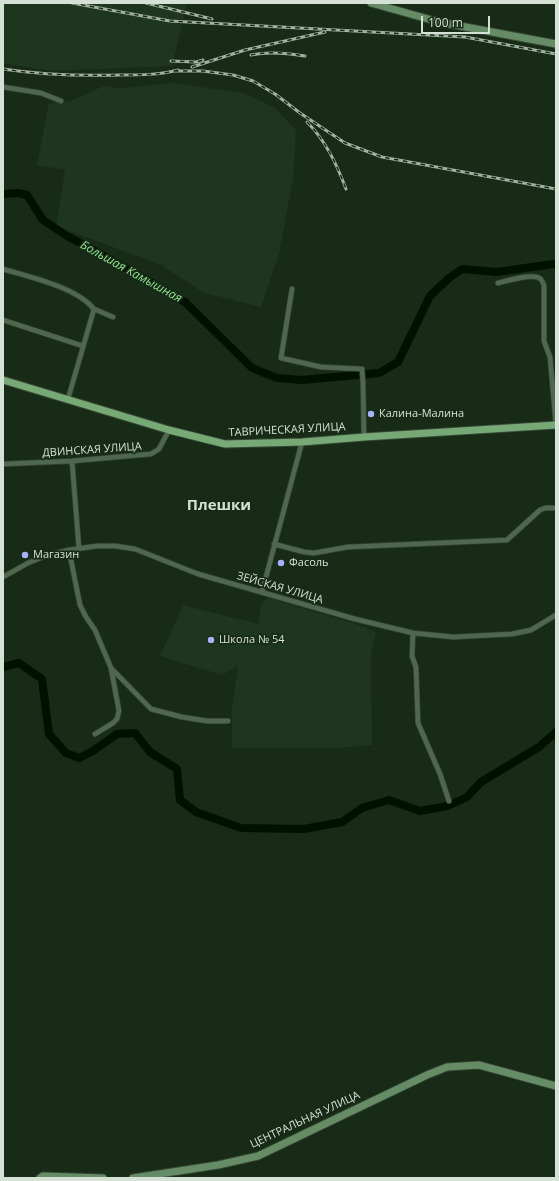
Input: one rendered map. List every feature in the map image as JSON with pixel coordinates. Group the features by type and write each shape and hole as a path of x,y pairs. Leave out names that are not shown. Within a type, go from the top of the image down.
{"main road":[{"name":"ТАВРИЧЕСКАЯ УЛИЦА","path":"3,380 169,430 225,444 302,442 364,436 556,425"}],"street":[{"path":"371,3 439,22 556,44"},
{"path":"3,87 41,93 61,101"},
{"path":"3,268 41,280 75,294 85,300 94,309 113,317"},
{"path":"498,283 535,276 541,280 544,286 544,341 550,357 556,425"},
{"path":"292,289 281,358 321,367 362,369 364,436"},
{"path":"68,400 94,309"},
{"path":"3,320 83,346"},
{"name":"ДВИНСКАЯ УЛИЦА","path":"3,464 72,461 151,454 159,449 169,430"},
{"path":"262,592 302,442"},
{"path":"72,461 79,548"},
{"path":"274,544 304,552 314,553 348,547 507,540 540,510 545,508 556,508"},
{"name":"ЗЕЙСКАЯ УЛИЦА","path":"3,577 28,563 68,550 115,546 134,550 198,574 413,634 453,638 512,634 532,630 556,615"},
{"path":"68,550 80,605 95,630 111,668 119,711 119,715 113,723 95,734"},
{"path":"413,634 412,656 416,667 418,723 440,774 449,801"},
{"path":"111,668 151,709 182,718 207,721 228,721"},
{"name":"ЦЕНТРАЛЬНАЯ УЛИЦА","path":"133,1178 218,1166 258,1156 427,1075 447,1067 479,1065 556,1086"},
{"path":"41,1177 103,1178"}],"shaded area":[{"path":"3,3 187,3 172,66 51,71 3,63"},
{"path":"172,83 244,93 274,107 296,130 293,180 279,254 261,307 204,293 161,265 56,226 65,170 37,165 49,103 70,101 104,86 119,88"},
{"path":"268,598 356,624 376,632 371,654 372,745 337,748 232,748 232,708 238,666 222,675 160,656 183,605 258,624 262,602"}],"waterway":[{"name":"Большая Камышная","path":"3,194 18,193 27,195 43,220 67,236 185,302 252,368 277,378 302,380 379,373 398,362 430,296 449,278 462,269 497,272 553,264 556,265"},
{"path":"3,667 19,663 42,679 49,734 66,753 79,758 93,751 117,734 135,733 150,752 177,769 180,800 196,812 241,828 304,829 342,822 362,808 389,800 420,811 448,806 467,797 481,782 539,747 556,732"}],"railway":[{"path":"72,3 170,21 465,37 556,54"},
{"path":"146,3 212,19"},
{"path":"192,67 245,50 325,32"},
{"path":"251,55 278,53 305,56"},
{"path":"171,61 196,62 203,60"},
{"path":"3,69 62,75 135,75 164,73 178,70"},
{"path":"174,71 203,71 233,75 253,81 275,94 300,113 345,143 382,157 556,189"},
{"path":"307,122 325,145 339,171 346,189"}],"place":[{"name":"Калина-Малина","path":"371,414"},
{"name":"Магазин","path":"25,555"},
{"name":"Фасоль","path":"281,563"},
{"name":"Школа № 54","path":"211,640"}],"district":[{"name":"Плешки","path":"219,506"}]}
